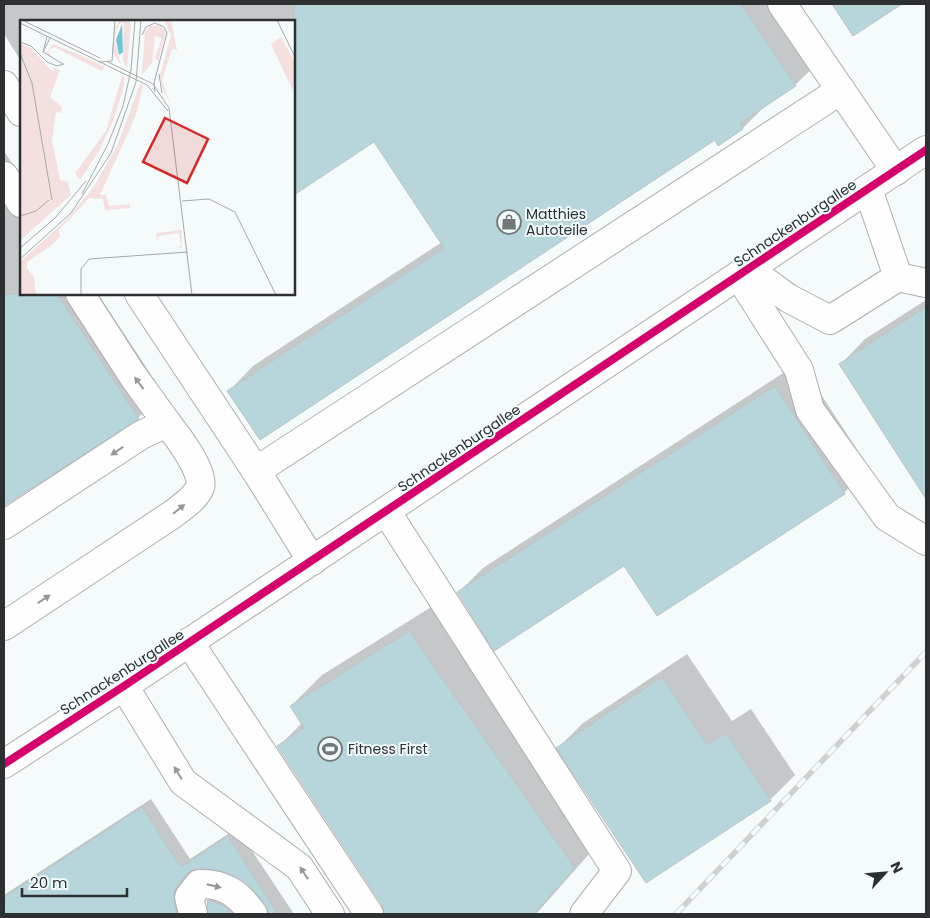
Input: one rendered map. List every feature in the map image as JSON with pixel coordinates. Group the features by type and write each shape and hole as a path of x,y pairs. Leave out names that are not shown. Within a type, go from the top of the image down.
{"main road":[{"path":"782,4 896,171"},
{"path":"4,85 20,110"},
{"path":"256,471 841,90"},
{"name":"Schnackenburgallee","path":"4,764 312,561 926,150"},
{"path":"4,176 20,201"},
{"path":"868,189 898,277"},
{"path":"743,272 830,320 898,277 926,283"},
{"path":"743,272 799,370 810,410 887,517 926,541"},
{"path":"4,626 174,514 191,500 201,486 200,476 184,444 133,376 81,295"},
{"path":"140,295 256,471 312,561"},
{"path":"4,525 141,435 167,423"},
{"path":"386,511 617,871 584,914"},
{"path":"189,642 369,914"},
{"path":"124,686 183,782 299,866 330,914"},
{"path":"193,914 190,897 199,884 211,884 236,894 253,914"}],"building":[{"name":"Matthies Autoteile","path":"294,4 741,4 796,86 740,123 743,129 718,146 715,140 260,440 227,391 444,248 374,142 295,194"},
{"path":"832,4 902,4 853,36"},
{"path":"4,294 58,295 139,419 4,506"},
{"path":"926,307 926,499 839,364"},
{"path":"775,386 845,494 657,616 624,566 494,651 457,592"},
{"path":"409,631 575,868 534,914 384,914 382,905 277,746 304,728 290,706"},
{"path":"662,677 707,745 726,733 771,801 646,883 556,748"},
{"path":"142,807 181,867 228,836 278,914 268,914 266,905 247,884 237,877 221,871 199,868 187,874 176,888 174,900 177,914 4,914 4,897"},
{"path":"207,900 222,905 233,914 208,914"}],"railway":[{"path":"676,914 926,652"}],"cycle path":[{"path":"4,764 124,686 926,150"}],"place":[{"name":"Matthies Autoteile","path":"509,222"},
{"name":"Fitness First","path":"330,749"}]}
